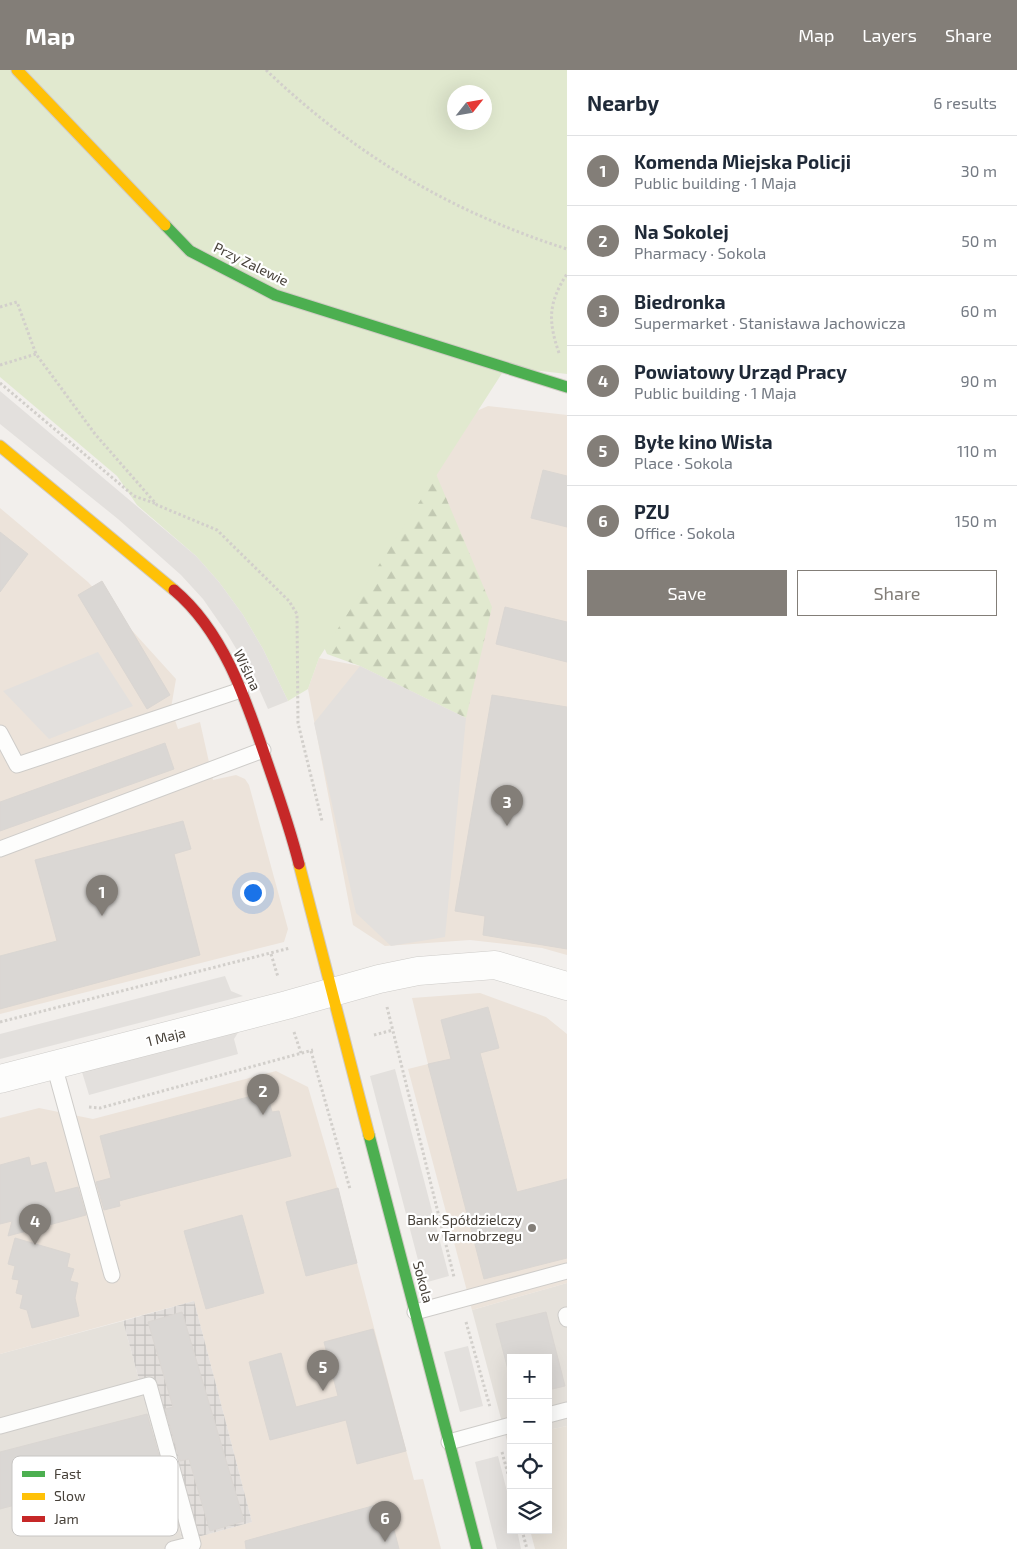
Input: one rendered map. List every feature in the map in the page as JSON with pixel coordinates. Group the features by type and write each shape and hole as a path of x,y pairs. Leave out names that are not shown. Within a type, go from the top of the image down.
{"street":[{"name":"Przy Zalewie","path":"17,70 190,250 275,294 567,387"},
{"name":"Wiślna","path":"0,446 186,600 211,630 241,690 289,825 332,993"},
{"name":"1 Maja","path":"0,1079 332,993 379,979 418,971 495,966 567,986"},
{"name":"Sokola","path":"332,993 477,1549"}],"lane":[{"path":"0,733 17,764 241,690"},
{"path":"0,849 263,750"},
{"path":"54,1066 112,1275"},
{"path":"415,1312 567,1271"},
{"path":"0,1426 149,1384 169,1456"},
{"path":"552,1414 567,1410"},
{"path":"449,1442 504,1427"},
{"path":"173,1549 193,1544 178,1489"}],"path":[{"path":"266,70 336,131 390,170 452,204 493,223 567,250"},
{"path":"562,360 552,331 551,310 556,293 567,274"},
{"path":"0,307 17,302 36,354 95,434 157,505"},
{"path":"0,365 36,354"},
{"path":"0,384 134,496 217,530 289,601 297,614 298,723 322,820"},
{"path":"0,1022 294,947"},
{"path":"271,954 279,980"},
{"path":"386,1004 460,1301 504,1427 507,1452"},
{"path":"293,1029 301,1053"},
{"path":"369,1037 393,1030"},
{"path":"64,1104 100,1108 317,1050"},
{"path":"523,1534 527,1549"}],"shaded area":[{"path":"0,391 196,556 219,582 243,615 263,649 288,701 268,709 256,682 228,635 203,599 181,575 118,519 0,424"},
{"path":"488,406 567,415 567,955 542,948 470,940 385,946 353,925 308,689 319,658 360,666 466,718 420,436"},
{"path":"0,508 88,582 176,679 171,708 178,729 200,722 213,780 236,775 245,779 249,785 288,929 284,942 0,1014"},
{"path":"98,652 133,706 49,739 3,691"},
{"path":"360,666 466,718 445,937 391,946 356,913 314,723"},
{"path":"225,976 231,991 243,996 0,1059 0,1034"},
{"path":"480,993 546,1017 567,1034 567,1283 472,1310 408,1069 428,1064 412,998"},
{"path":"239,1031 234,1039 238,1054 89,1095 82,1072"},
{"path":"395,1069 449,1276 424,1283 370,1076"},
{"path":"276,1071 308,1087 335,1179 414,1480 423,1479 441,1549 185,1549 183,1541 252,1522 194,1301 0,1354 0,1118 39,1108 93,1119"},
{"path":"567,1283 567,1426 552,1429 552,1354 507,1354 507,1441 472,1310"},
{"path":"194,1301 252,1522 183,1541 178,1523 178,1456 160,1456 123,1321"},
{"path":"123,1321 160,1456 12,1456 12,1536 178,1536 178,1523 185,1549 0,1549 0,1354"},
{"path":"468,1346 483,1406 460,1412 444,1352"},
{"path":"567,1426 567,1549 535,1549 531,1534 552,1534 552,1429"},
{"path":"498,1456 507,1491 507,1534 518,1534 521,1549 497,1549 475,1462"}],"green space":[{"path":"0,70 420,436 492,607 466,718 360,666 327,654 304,601"},
{"path":"0,70 567,70 567,374 506,367 319,658 308,689 288,701 263,649 243,615 219,582 196,556 137,505 117,476 0,377"}],"building":[{"path":"543,470 567,476 567,527 531,518"},
{"path":"0,532 28,554 0,592"},
{"path":"102,581 170,695 147,709 78,595"},
{"path":"505,607 567,622 567,662 496,644"},
{"path":"492,695 567,707 567,949 483,935 485,916 455,911"},
{"path":"165,743 174,769 0,831 0,802"},
{"path":"183,821 191,849 174,854 200,955 0,1009 0,956 57,941 35,860"},
{"path":"488,1007 499,1048 480,1053 517,1192 567,1179 567,1258 484,1279 428,1064 451,1059 441,1020"},
{"path":"267,1092 272,1112 279,1111 291,1156 119,1201 120,1206 104,1210 96,1182 111,1178 100,1136"},
{"path":"29,1157 31,1166 46,1162 55,1193 78,1187 86,1215 8,1236 12,1221 0,1224 0,1165"},
{"path":"338,1188 357,1263 306,1276 286,1202"},
{"path":"242,1215 264,1293 206,1309 184,1231"},
{"path":"15,1238 70,1254 67,1267 74,1269 70,1281 78,1283 75,1298 79,1316 32,1328 27,1310 20,1308 23,1295 16,1293 19,1280 12,1279 15,1266 8,1264"},
{"path":"182,1312 244,1521 210,1531 189,1459 180,1461 165,1409 173,1407 148,1322"},
{"path":"546,1312 565,1386 552,1389 552,1354 507,1354 507,1366 496,1324"},
{"path":"373,1329 406,1451 357,1464 346,1420 270,1440 249,1362 281,1353 296,1407 338,1396 324,1342"},
{"path":"147,1414 159,1456 12,1456 12,1506 0,1509 0,1452"},
{"path":"387,1502 399,1549 246,1549 245,1541"}],"traffic: fast":[{"path":"165,225 190,251 275,295 567,387"},
{"path":"369,1135 477,1549"}],"traffic: slow":[{"path":"17,70 165,225"},
{"path":"0,446 174,590"},
{"path":"299,864 369,1135"}],"traffic: jam":[{"path":"174,590 207,626 231,668 284,811 299,864"}],"place":[{"name":"Biedronka","path":"507,826"},
{"name":"Komenda Miejska Policji","path":"102,916"},
{"name":"Na Sokolej","path":"263,1115"},
{"name":"Bank Spółdzielczy w Tarnobrzegu","path":"532,1228"},
{"name":"Powiatowy Urząd Pracy","path":"35,1245"},
{"name":"Byłe kino Wisła","path":"323,1391"},
{"name":"PZU","path":"385,1542"}]}
